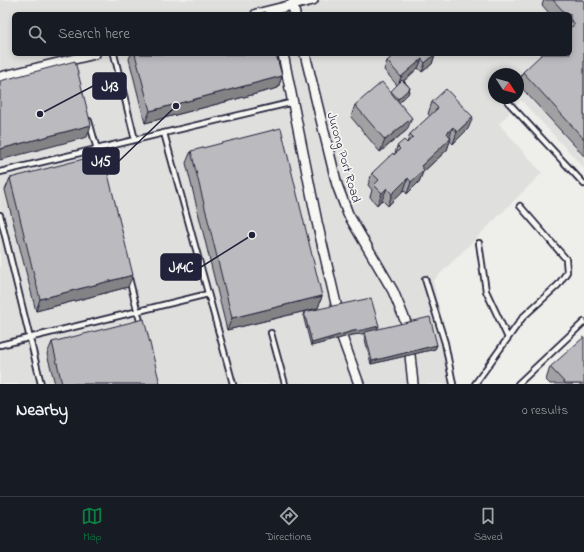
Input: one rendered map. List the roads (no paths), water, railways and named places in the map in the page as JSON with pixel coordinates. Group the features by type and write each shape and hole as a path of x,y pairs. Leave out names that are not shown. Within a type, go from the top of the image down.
{"street":[{"path":"274,12 292,4 313,0"},
{"path":"292,4 294,12"},
{"path":"0,77 74,63 90,56"},
{"path":"283,56 337,308"},
{"name":"Jurong Port Road","path":"305,56 337,185 345,207 393,291 407,325"},
{"path":"342,337 359,384"},
{"path":"410,355 413,384"}],"lane":[{"path":"114,56 135,140"},
{"path":"0,172 294,102"},
{"path":"510,104 584,184"},
{"path":"89,119 101,164"},
{"path":"164,133 233,384"},
{"path":"475,384 523,317 558,285 567,272 566,259 520,206"},
{"path":"0,215 42,384"},
{"path":"479,243 486,291 508,338"},
{"path":"128,273 143,333"},
{"path":"425,279 445,344 453,384"},
{"path":"0,345 208,294"},
{"path":"519,384 584,322"},
{"path":"271,333 285,384"}],"place":[{"name":"J15","path":"176,106"},
{"name":"J13","path":"40,114"},
{"name":"J14C","path":"252,235"}]}
